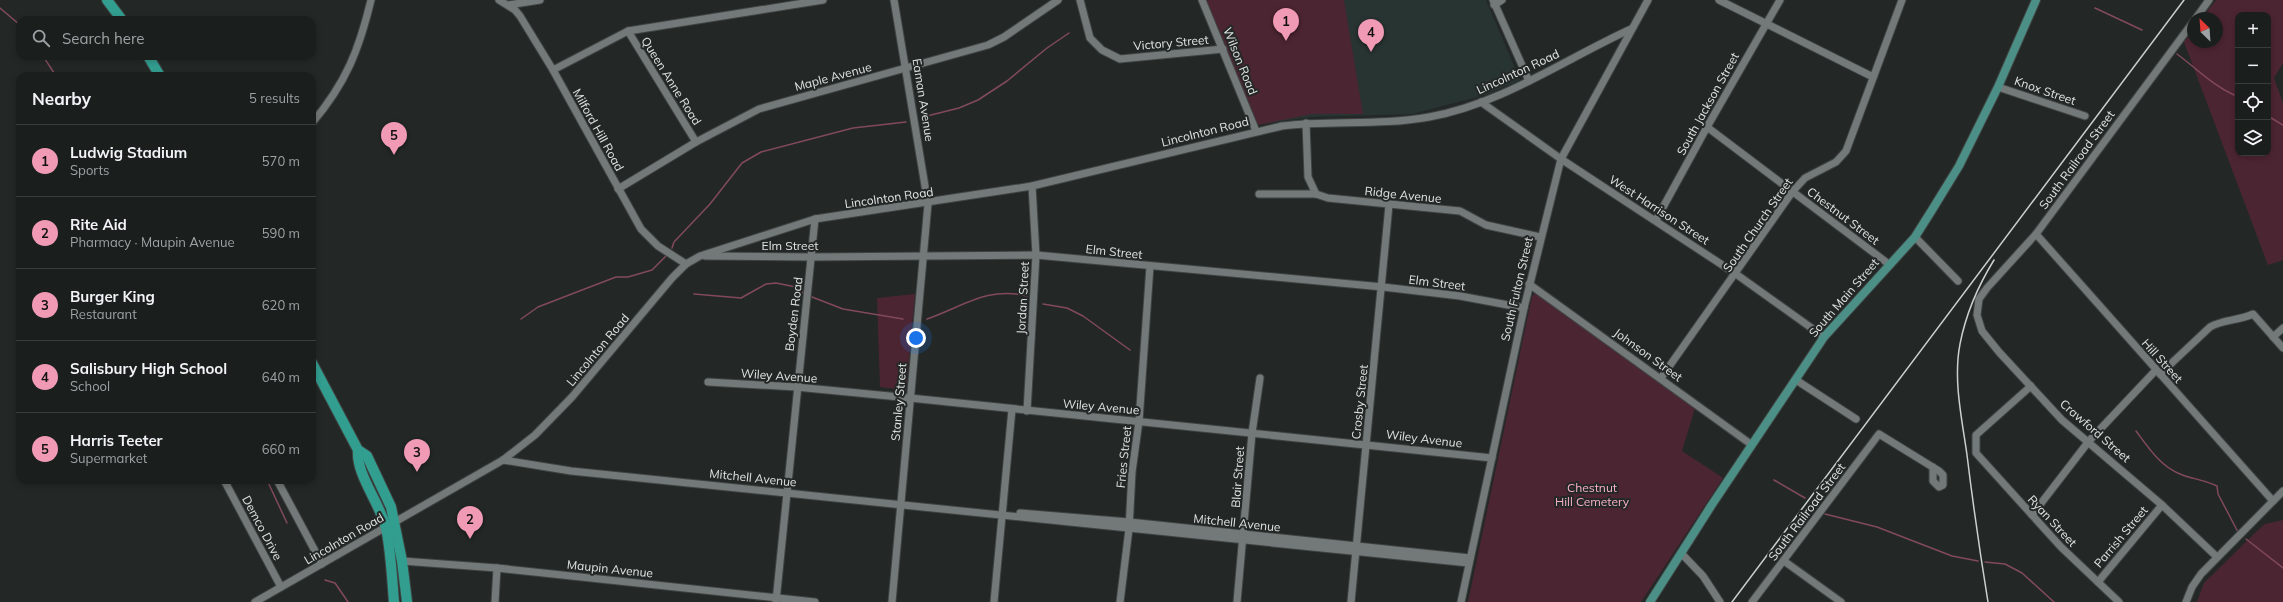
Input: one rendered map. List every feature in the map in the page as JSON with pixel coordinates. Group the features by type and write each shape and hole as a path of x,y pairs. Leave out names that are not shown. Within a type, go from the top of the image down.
{"highway":[{"path":"107,0 119,16"},
{"path":"150,60 158,72"},
{"path":"316,371 358,450 367,456 391,507 402,561 407,602"},
{"path":"358,450 357,461 379,508 386,528 394,602"}],"main road":[{"name":"South Main Street","path":"1650,602 1681,552 1824,337 1915,237 1959,166 1998,86 2036,0"}],"street":[{"path":"316,118 335,94 356,53 371,0"},
{"name":"Milford Hill Road","path":"499,0 508,5 520,16 554,70 618,189 641,228 658,246 686,264"},
{"path":"508,5 540,0"},
{"path":"554,70 628,31 823,0"},
{"name":"Eaman Avenue","path":"894,0 907,68 928,204"},
{"name":"Maple Avenue","path":"618,189 696,142 759,109 988,45 1004,37 1058,0"},
{"name":"Victory Street","path":"1080,0 1090,38 1102,50 1120,59 1223,49"},
{"name":"Wilson Road","path":"1202,0 1256,131"},
{"path":"1502,0 1494,2 1528,81"},
{"name":"South Fulton Street","path":"1461,602 1529,284 1561,159 1648,0"},
{"path":"1719,0 1873,77"},
{"name":"South Jackson Street","path":"1656,220 1706,127 1780,0"},
{"name":"South Church Street","path":"1662,378 1793,191 1805,178 1836,162 1846,151 1902,0"},
{"path":"2199,0 2207,3 2200,12"},
{"name":"Lincolnton Road","path":"254,602 503,460 535,435 572,398 686,264 700,256 815,219 928,204 1032,186 1256,131 1306,123 1365,124 1431,117 1482,102 1528,81 1631,29"},
{"name":"South Railroad Street","path":"1977,309 1979,299 1987,288 2036,234 2187,30"},
{"name":"Queen Anne Road","path":"628,31 696,142"},
{"name":"Knox Street","path":"1998,86 2085,116"},
{"name":"West Harrison Street","path":"1482,102 1561,159 1736,274 1824,337"},
{"path":"1306,123 1308,177 1316,194"},
{"name":"Chestnut Street","path":"1706,127 1890,265"},
{"name":"Jordan Street","path":"1027,411 1036,255 1032,186"},
{"name":"Ridge Avenue","path":"1259,194 1316,194 1328,198 1460,211 1486,224 1540,237"},
{"name":"Stanley Street","path":"892,602 922,255 928,204"},
{"name":"Crosby Street","path":"1351,602 1383,287 1389,205"},
{"name":"Boyden Road","path":"776,600 788,492 796,387 812,258 815,219"},
{"name":"Hill Street","path":"2036,234 2273,501"},
{"path":"1915,237 1958,281"},
{"name":"Elm Street","path":"700,256 812,258 922,255 1036,255 1383,287 1460,296 1524,308"},
{"name":"Fries Street","path":"1120,602 1129,526 1132,472 1139,421 1150,266"},
{"name":"Johnson Street","path":"1529,284 1662,378 1752,445"},
{"name":"Crawford Street","path":"1977,309 1978,322 1982,331 2062,420 2162,505 2217,558"},
{"path":"2032,515 2089,442 2158,372 2210,326 2220,321 2239,320 2253,314 2283,348"},
{"path":"2273,337 2283,328"},
{"name":"Blair Street","path":"1237,602 1244,538 1252,433 1260,378"},
{"path":"1796,380 1856,419"},
{"name":"Wiley Avenue","path":"708,382 796,387 910,398 1492,458"},
{"name":"Ryan Street","path":"2031,386 1976,435 1975,449 1980,458 2032,515 2119,602"},
{"path":"994,602 1012,408"},
{"name":"South Railroad Street","path":"1752,602 1879,434 1934,468"},
{"name":"Mitchell Avenue","path":"503,460 571,471 788,492 1002,516 1129,526 1470,560"},
{"name":"Demco Drive","path":"226,484 281,587"},
{"path":"279,484 322,564"},
{"path":"2186,602 2195,581 2283,491"},
{"name":"Parrish Street","path":"2098,582 2162,505"},
{"path":"1681,552 1703,576 1720,602"},
{"name":"Maupin Avenue","path":"402,561 497,568 776,600 815,602"},
{"path":"1784,561 1841,602"},
{"path":"495,602 497,568"}],"shaded area":[{"path":"1211,0 1486,0 1520,80 1485,95 1412,114 1310,117 1261,124"}],"green space":[{"path":"1344,0 1363,114 1312,114 1258,125 1205,1"},
{"path":"2216,0 2283,0 2283,63 2274,78 2283,103 2283,260 2268,265 2184,42 2187,38 2187,48 2223,48 2223,12 2207,12"},
{"name":"Chestnut Hill Cemetery","path":"1536,293 1695,408 1682,451 1723,478 1641,602 1468,602 1532,296"},
{"path":"915,294 906,390 880,387 877,298"},
{"path":"2283,520 2283,602 2197,602 2204,583 2256,532 2265,524"}],"waterway":[{"path":"0,8 16,22"},
{"path":"2095,8 2142,30"},
{"path":"923,117 959,108 978,100 1007,81 1047,48 1069,33"},
{"path":"2177,54 2211,81 2234,95"},
{"path":"46,60 53,72"},
{"path":"2271,118 2283,125"},
{"path":"672,248 674,242 710,204 742,163 761,152 853,128 906,122"},
{"path":"521,319 538,307 616,277 628,277 652,270 666,256"},
{"path":"694,294 741,298 766,284 776,283 796,287 803,293"},
{"path":"927,319 987,296 1000,294 1027,296"},
{"path":"812,297 843,309 903,319"},
{"path":"1043,304 1067,308 1083,316 1130,350"},
{"path":"2136,431 2155,456 2173,471 2217,486 2218,494 2238,532"},
{"path":"1774,480 1805,498"},
{"path":"269,484 287,523"},
{"path":"1825,514 1877,527 1952,556 1978,561"},
{"path":"2246,539 2283,568"},
{"path":"1985,562 2005,564 2022,573 2054,602"},
{"path":"325,580 335,583 348,602"}],"railway":[{"path":"1732,602 2184,0"},
{"path":"1988,602 1961,414 1957,371 1960,344 1969,311 1994,260"}],"place":[{"name":"Ludwig Stadium","path":"1286,41"},
{"name":"Salisbury High School","path":"1371,52"},
{"name":"Harris Teeter","path":"394,155"},
{"name":"Burger King","path":"417,472"},
{"name":"Rite Aid","path":"470,539"}]}
